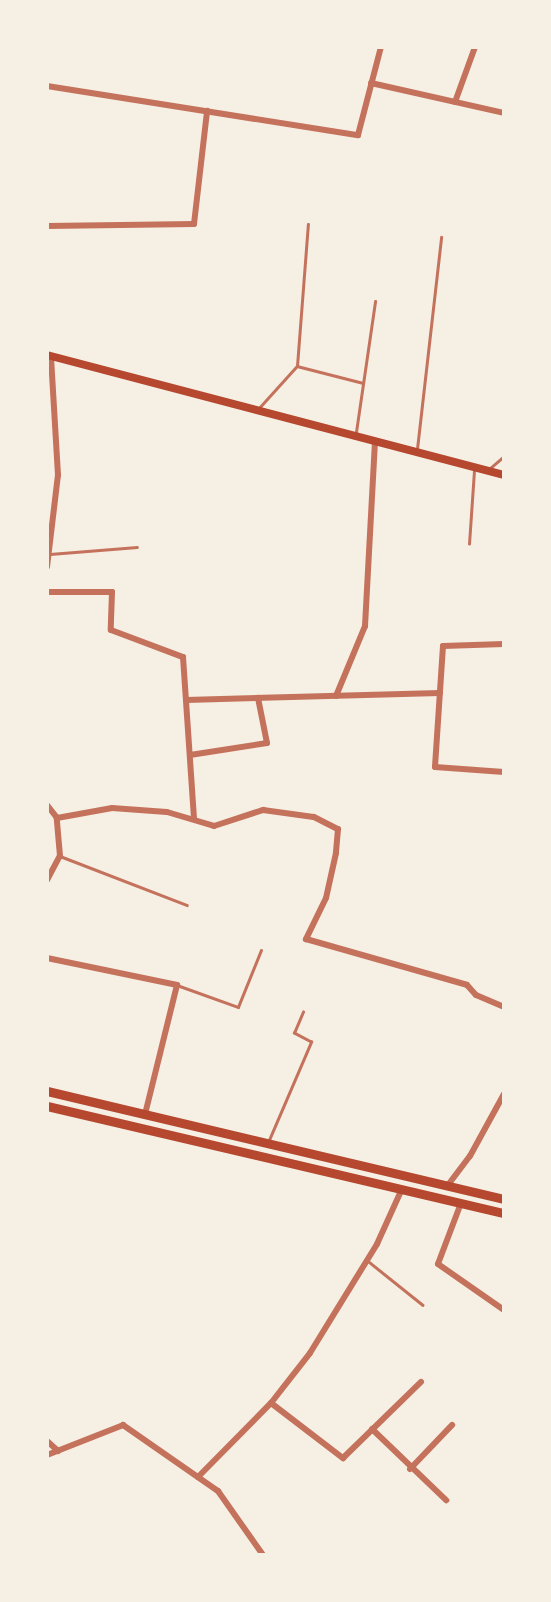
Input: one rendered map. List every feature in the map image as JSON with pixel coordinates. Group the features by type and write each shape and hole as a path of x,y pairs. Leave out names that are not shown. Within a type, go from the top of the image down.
{"main road":[{"path":"49,356 504,475"},
{"path":"47,1091 504,1199"},
{"path":"47,1106 504,1213"}],"street":[{"path":"47,86 358,135 381,47"},
{"path":"455,102 475,47"},
{"path":"371,83 504,113"},
{"path":"47,226 194,224 207,111"},
{"path":"47,567 58,475 49,356"},
{"path":"336,696 365,626 375,441"},
{"path":"47,592 112,592 111,630 183,657 194,819"},
{"path":"504,644 443,646 435,767 504,772"},
{"path":"186,700 440,693"},
{"path":"190,755 267,743 258,698"},
{"path":"47,805 57,818 60,856 48,877"},
{"path":"57,818 84,809 112,807 194,819 214,826 263,810 289,810 338,830 333,876 306,939 467,985 475,995 504,1007"},
{"path":"47,958 177,985 145,1114"},
{"path":"448,1185 470,1156 504,1094"},
{"path":"198,1477 271,1404 310,1353 368,1261 402,1189"},
{"path":"461,1203 438,1264 504,1310"},
{"path":"271,1404 343,1458 421,1382"},
{"path":"47,1455 123,1424 218,1491 263,1555"},
{"path":"410,1469 452,1425"},
{"path":"372,1429 410,1469 446,1500"},
{"path":"47,1441 58,1451"}],"lane":[{"path":"257,410 297,366 308,224"},
{"path":"416,452 441,237"},
{"path":"356,436 375,300"},
{"path":"297,366 363,383"},
{"path":"486,471 504,456"},
{"path":"469,544 474,467"},
{"path":"50,554 137,547"},
{"path":"60,856 187,905"},
{"path":"177,985 237,1007 261,950"},
{"path":"267,1143 311,1042 294,1033 303,1012"},
{"path":"368,1261 422,1305"}]}
